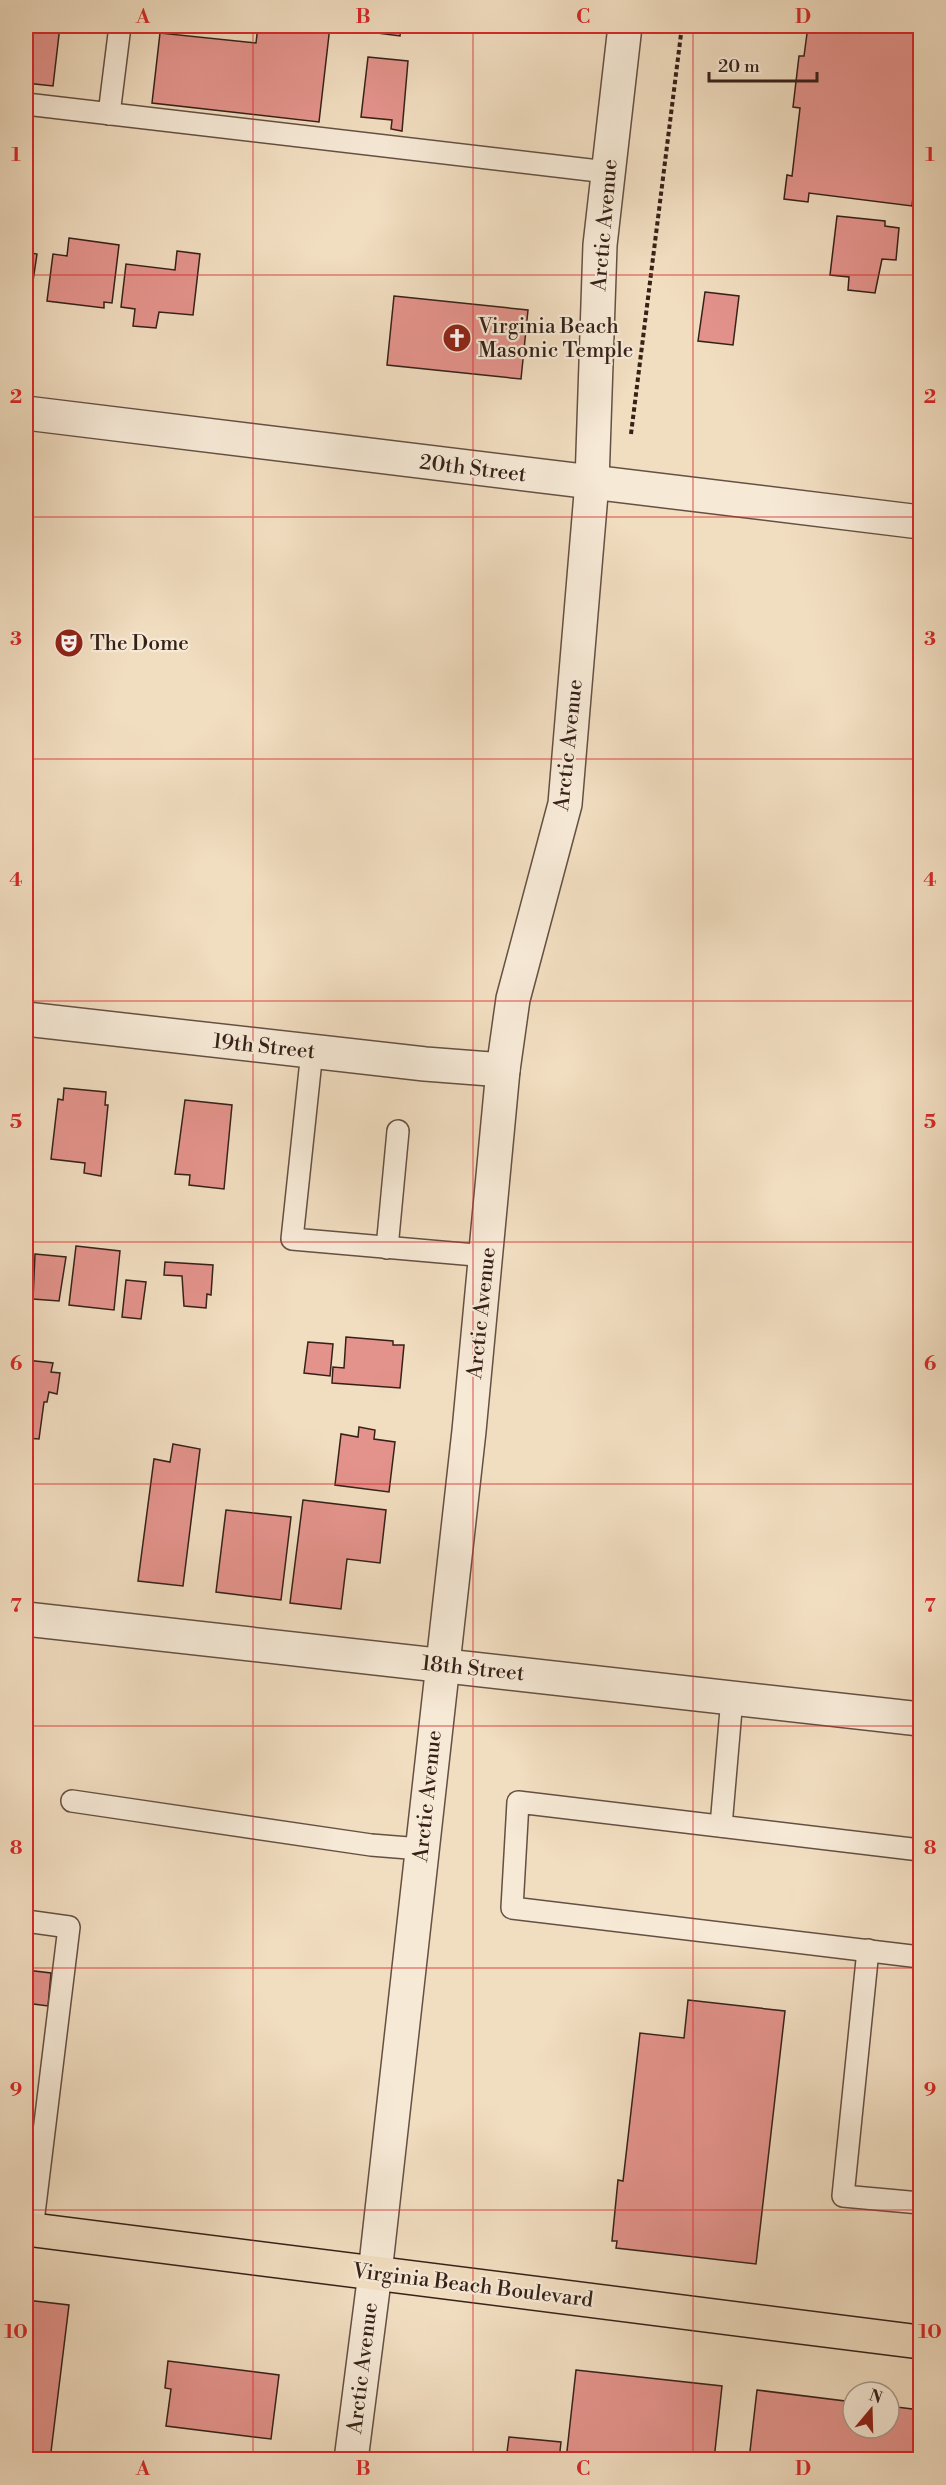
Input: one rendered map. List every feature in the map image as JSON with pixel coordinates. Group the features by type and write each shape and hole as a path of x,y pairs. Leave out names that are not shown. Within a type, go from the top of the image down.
{"main road":[{"name":"Virginia Beach Boulevard","path":"29,2229 921,2342"}],"street":[{"name":"Arctic Avenue","path":"351,2460 375,2273 487,1256 503,1070 513,999 565,804 592,482 600,245 625,26"},
{"name":"20th Street","path":"26,413 921,522"},
{"name":"19th Street","path":"26,1019 503,1070"},
{"name":"18th Street","path":"26,1619 921,1719"}],"lane":[{"path":"109,114 120,26"},
{"path":"26,104 608,172"},
{"path":"312,1051 292,1239 487,1256"},
{"path":"387,1248 398,1131"},
{"path":"721,1826 732,1698"},
{"path":"72,1801 371,1845 421,1849"},
{"path":"921,1850 518,1802 512,1908 921,1957"},
{"path":"26,1921 69,1927 34,2146 29,2229"},
{"path":"868,1950 843,2196 921,2203"}],"path":[{"path":"630,444 682,26"}],"building":[{"path":"26,26 60,26 53,86 26,83"},
{"path":"258,26 330,26 319,122 152,103 160,33 256,43"},
{"path":"362,26 401,26 400,36 362,31"},
{"path":"808,26 920,26 920,132 912,206 809,193 808,202 784,199 787,175 792,176 800,108 793,107 799,56 804,56"},
{"path":"368,57 408,61 402,131 391,129 392,120 361,117"},
{"path":"837,216 885,221 885,226 899,228 896,260 882,259 875,293 848,290 849,277 830,275"},
{"path":"69,238 119,245 112,303 104,302 104,308 47,301 53,254 67,256"},
{"path":"177,251 200,254 193,315 159,312 156,328 133,326 135,309 121,307 126,264 175,270"},
{"path":"26,252 37,254 30,301 26,300"},
{"path":"705,292 739,296 733,345 698,341"},
{"name":"Virginia Beach Masonic Temple","path":"394,296 528,310 521,379 387,365"},
{"path":"64,1088 106,1092 105,1105 108,1105 101,1176 84,1173 85,1163 51,1159 58,1099 63,1100"},
{"path":"185,1100 232,1105 224,1189 189,1185 190,1175 175,1174"},
{"path":"76,1246 120,1251 114,1310 69,1305"},
{"path":"35,1254 66,1257 59,1301 33,1299"},
{"path":"165,1262 213,1265 211,1295 207,1294 206,1308 184,1306 182,1276 164,1275"},
{"path":"126,1280 146,1282 141,1319 122,1317"},
{"path":"346,1337 393,1341 393,1345 404,1345 400,1388 332,1383 333,1367 344,1368"},
{"path":"308,1342 333,1344 330,1376 304,1373"},
{"path":"26,1360 53,1363 51,1372 60,1373 57,1394 49,1392 47,1402 44,1402 39,1439 26,1438"},
{"path":"359,1427 375,1430 374,1439 395,1442 389,1492 335,1485 341,1434 358,1437"},
{"path":"173,1444 200,1449 183,1586 138,1581 154,1459 170,1462"},
{"path":"303,1500 386,1510 380,1563 347,1559 341,1609 290,1603"},
{"path":"26,1510 32,1511 26,1552"},
{"path":"226,1510 291,1517 281,1600 216,1592"},
{"path":"26,1970 51,1973 48,2006 26,2003"},
{"path":"688,2000 785,2011 756,2264 616,2248 617,2241 612,2241 618,2180 623,2181 640,2033 684,2038"},
{"path":"26,2300 69,2305 50,2460 26,2460"},
{"path":"168,2361 279,2375 271,2439 166,2426 171,2389 165,2388"},
{"path":"576,2370 722,2386 714,2460 566,2460"},
{"path":"757,2390 841,2400 841,2440 901,2440 901,2408 920,2410 920,2460 749,2460"},
{"path":"509,2437 561,2442 559,2460 506,2460"}],"place":[{"name":"Virginia Beach Masonic Temple","path":"457,338"},
{"name":"The Dome","path":"69,643"}]}
